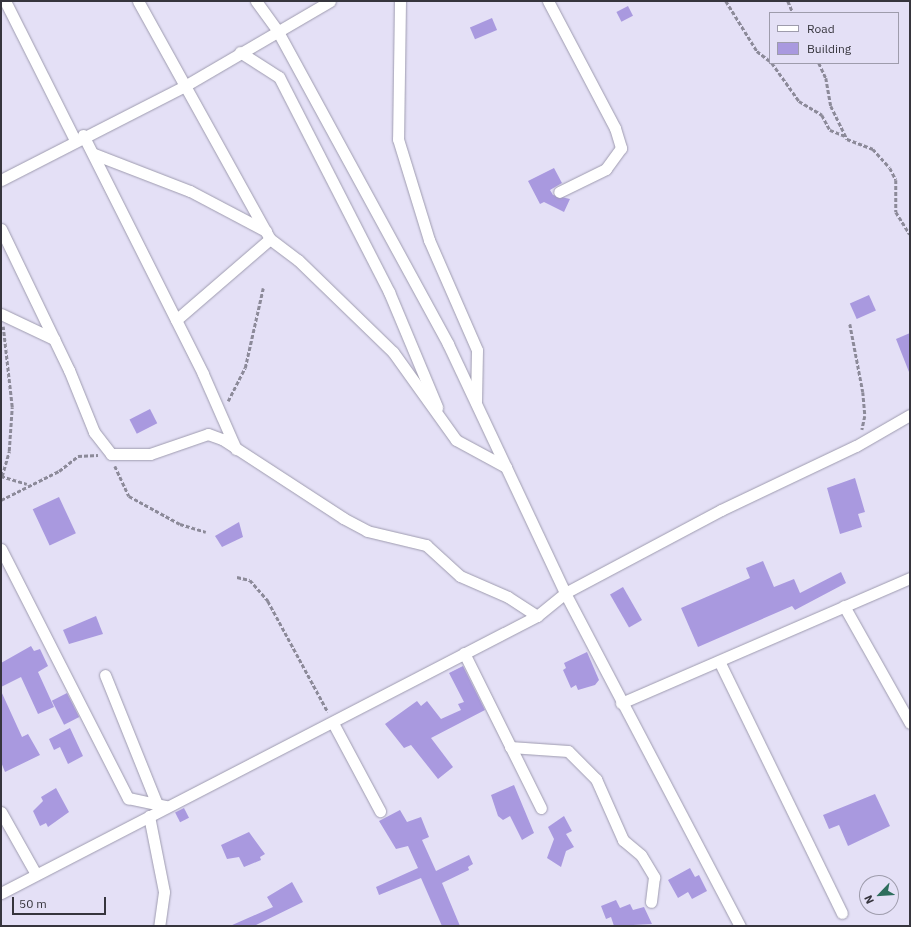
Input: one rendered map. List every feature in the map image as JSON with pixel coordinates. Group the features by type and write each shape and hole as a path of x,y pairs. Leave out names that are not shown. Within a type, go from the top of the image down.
{"street":[{"path":"4,1 79,137 94,154 142,258 176,320 236,449"},
{"path":"138,1 183,87 241,182 268,235"},
{"path":"256,1 277,30 448,344 565,592 621,703 740,926"},
{"path":"1,180 79,137 183,87 277,30 330,1"},
{"path":"400,1 398,139 429,240 477,350 476,404"},
{"path":"548,1 615,128 621,148 606,170 559,192"},
{"path":"240,52 279,77 389,292 445,426"},
{"path":"94,154 190,191 268,235 298,260 393,352 456,440 506,467"},
{"path":"1,229 54,339 94,432 111,454 150,454 208,434 236,449 343,518 367,531 426,545 460,576 508,597 537,616"},
{"path":"176,320 268,235"},
{"path":"2,314 54,339"},
{"path":"1,893 167,806 334,723 464,653 537,616 565,592 721,510 856,446 910,416"},
{"path":"1,549 128,798 156,802 167,806"},
{"path":"621,703 720,663 844,606 910,578"},
{"path":"844,606 910,723"},
{"path":"464,653 541,808"},
{"path":"720,663 842,913"},
{"path":"105,675 156,802"},
{"path":"334,723 380,811"},
{"path":"510,747 568,751 596,779 623,840 641,855 654,877 651,902"},
{"path":"1,812 36,874"},
{"path":"149,816 164,892 159,926"}],"path":[{"path":"726,1 757,51 769,60"},
{"path":"788,1 793,12"},
{"path":"773,64 798,101 822,116 830,130 846,136"},
{"path":"819,64 826,78 831,106 846,136 853,143 872,149 890,168 896,180 896,212 910,234"},
{"path":"221,415 245,368 263,288"},
{"path":"2,314 6,382 12,407 9,451 1,476 27,484"},
{"path":"850,324 865,416 856,446"},
{"path":"1,500 27,484 59,471 78,456 111,454 128,496 180,524 206,532"},
{"path":"237,577 250,580 268,601 334,723"}],"building":[{"path":"628,6 633,16 621,22 616,12"},
{"path":"492,18 497,30 475,39 470,27"},
{"path":"554,168 562,183 550,190 553,195 570,199 564,212 544,202 540,204 528,181"},
{"path":"869,295 876,311 857,319 850,304"},
{"path":"910,333 910,372 909,372 896,339"},
{"path":"150,409 157,423 137,434 130,419"},
{"path":"855,478 865,512 858,514 862,527 840,534 827,488"},
{"path":"59,497 76,533 50,546 33,509"},
{"path":"239,522 243,537 222,547 215,536"},
{"path":"763,561 774,587 794,579 800,593 841,572 846,583 795,610 792,606 698,647 681,608 750,578 746,568"},
{"path":"623,587 642,620 629,627 610,594"},
{"path":"96,616 103,634 69,644 63,630"},
{"path":"31,646 34,651 40,649 48,666 38,672 54,707 38,714 21,677 1,687 1,663"},
{"path":"587,652 599,680 595,685 578,690 576,685 571,688 563,670 566,668 564,663"},
{"path":"463,666 485,710 431,738 453,767 438,779 411,745 404,748 385,724 417,701 421,706 427,701 441,719 461,710 458,704 464,702 449,673"},
{"path":"1,691 22,737 28,734 40,755 5,772 1,762"},
{"path":"67,693 79,717 64,725 52,701"},
{"path":"70,728 83,756 68,764 60,747 54,750 49,739"},
{"path":"514,785 534,833 522,840 510,816 503,820 498,816 491,795"},
{"path":"56,788 69,812 48,827 46,823 40,826 33,811 43,801 41,797"},
{"path":"875,794 890,826 848,846 839,825 829,829 823,815"},
{"path":"184,808 189,818 180,822 175,813"},
{"path":"400,810 407,822 421,817 429,837 422,840 436,871 469,855 473,864 468,867 469,870 442,883 460,926 442,926 421,878 379,895 376,887 418,868 408,846 396,849 379,821"},
{"path":"564,816 572,831 566,834 574,847 566,851 561,867 547,858 554,839 548,827"},
{"path":"249,832 265,854 260,857 261,860 244,867 239,857 227,859 221,845"},
{"path":"690,868 695,877 699,875 707,891 692,899 688,892 678,898 668,880"},
{"path":"292,882 303,902 254,926 230,926 273,907 267,897"},
{"path":"616,900 620,908 630,904 633,910 644,907 652,924 614,926 611,917 606,919 601,906"}]}
